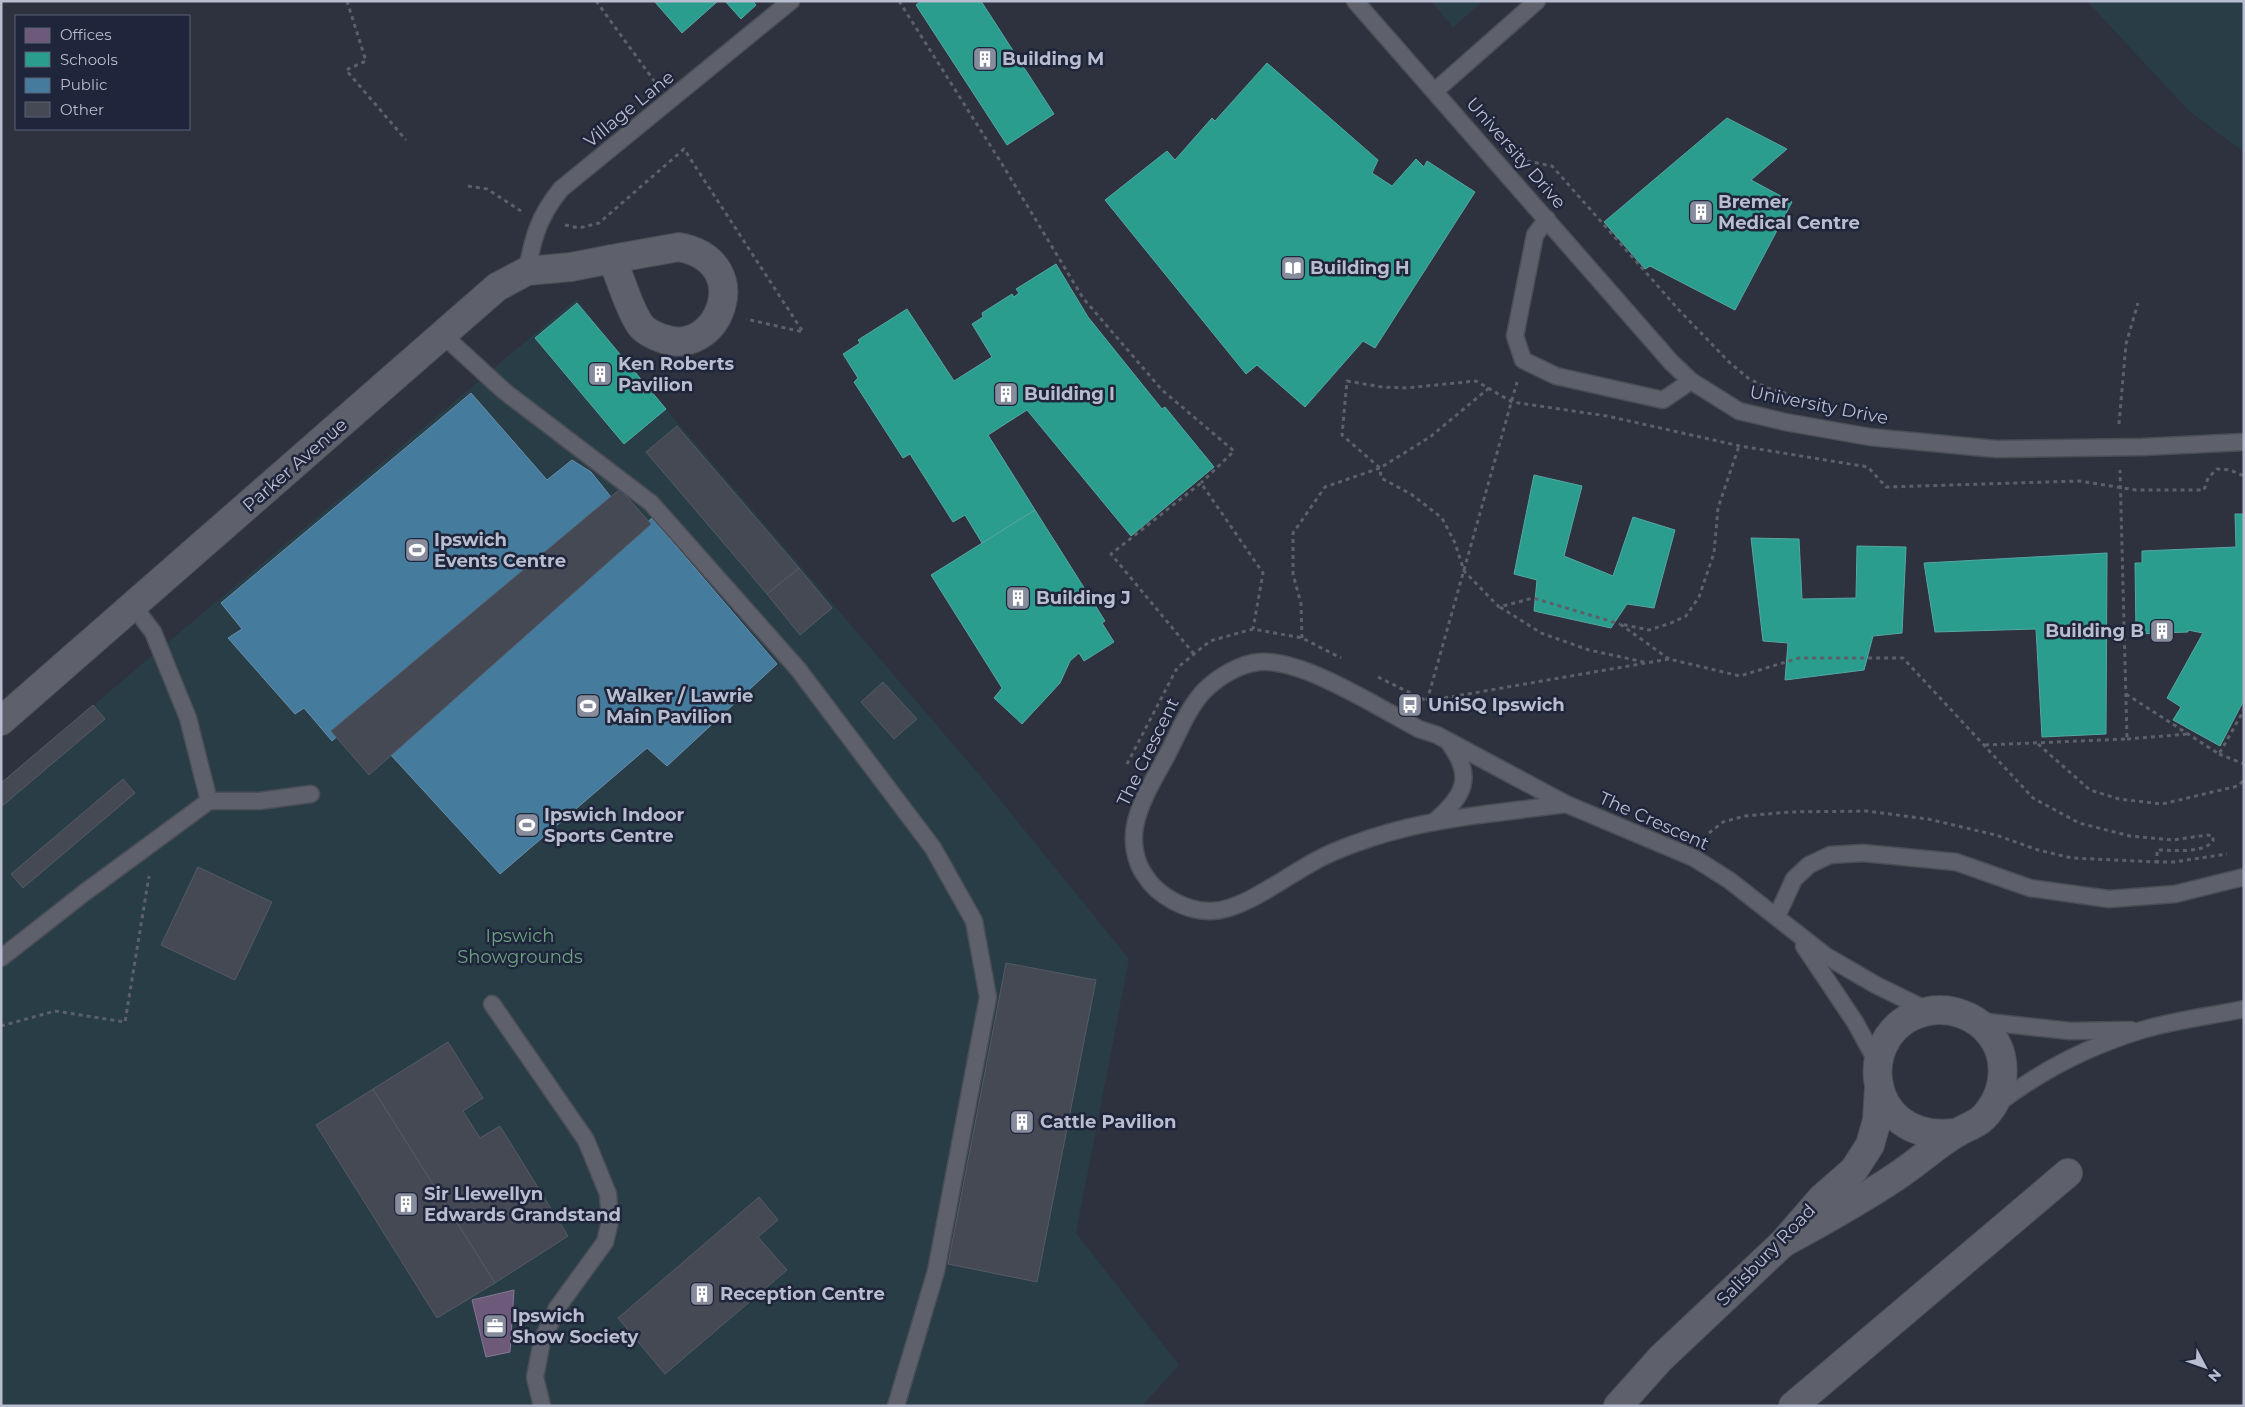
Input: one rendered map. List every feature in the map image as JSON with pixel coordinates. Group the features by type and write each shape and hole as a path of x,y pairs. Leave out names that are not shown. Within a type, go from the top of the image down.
{"street":[{"name":"Parker Avenue","path":"1,722 497,287 526,271 570,267 612,259"},
{"path":"1783,1243 1847,1209 1922,1159 1955,1134 1974,1126 1990,1110 2000,1091 2003,1070 2000,1050 1990,1033 1976,1021 1961,1013 1929,1010 1913,1016 1894,1029 1884,1044 1879,1075 1886,1105 1902,1122 1920,1132 1938,1135 1955,1134"},
{"name":"Salisbury Road","path":"1618,1406 1661,1358 1783,1243 1822,1198 1854,1170 1864,1158 1877,1120 1879,1075"},
{"path":"1793,1406 2068,1173"}],"lane":[{"name":"Village Lane","path":"526,271 532,239 545,209 561,189 670,102 791,1"},
{"name":"University Drive","path":"1355,1 1671,362 1692,381 1739,411 1785,422 1870,437 1996,449 2244,442"},
{"path":"1435,91 1537,1"},
{"path":"1547,219 1535,235 1515,336 1523,360 1556,376 1663,400 1692,381"},
{"path":"443,335 504,391 651,503 798,669 933,848 974,921 988,997 936,1271 896,1406"},
{"path":"134,607 153,632 188,718 209,802"},
{"name":"The Crescent","path":"1566,804 1434,822 1371,838 1318,859 1240,904 1213,911 1189,908 1162,894 1144,874 1134,850 1134,828 1140,808 1192,706 1204,690 1235,668 1258,662 1285,664 1310,672 1419,729 1437,735 1450,744 1566,804 1686,854 1729,880 1777,916 1795,934 1850,1014 1879,1075"},
{"name":"The Crescent","path":"1434,822 1447,812 1464,781 1464,768 1460,757 1450,744"},
{"path":"1,958 209,802 259,800 311,794"},
{"path":"1777,916 1794,879 1809,865 1830,855 1863,853 1956,862 2030,888 2109,899 2175,894 2244,877"},
{"name":"The Crescent","path":"1795,934 1851,972 1929,1010"},
{"path":"492,1004 586,1140 608,1194 610,1221 605,1242 557,1308 542,1341 534,1377 542,1406"},
{"path":"1990,1110 2020,1086 2092,1048 2143,1030 2244,1009"},
{"path":"1976,1021 2070,1031 2143,1030"}],"path":[{"path":"347,1 366,61 346,70 406,140"},
{"path":"596,1 670,102"},
{"path":"899,1 1002,164 1083,298 1162,390 1234,451 1200,483 1111,554 1194,654"},
{"path":"1524,160 1552,166 1679,310 1729,362 1748,378 1767,388 1821,402"},
{"path":"2127,739 2119,414 2126,344 2138,303"},
{"path":"1419,729 1523,360"},
{"path":"1302,638 1300,604 1293,574 1293,533 1325,487 1380,468 1430,437 1489,388 1476,381 1406,388 1382,387 1348,380 1342,435 1380,468 1381,478 1410,494 1442,518 1455,543 1464,571 1499,607 1541,633 1589,650 1646,663"},
{"path":"1499,607 1533,598 1620,624 1649,630 1686,616 1699,597 1714,554 1718,508 1740,446"},
{"path":"1200,483 1263,573 1253,629"},
{"path":"1620,624 1669,659 1740,676 1799,658 1903,658 2033,798 2079,823 2130,836 2173,840 2207,834 2213,836 2214,841 2210,845 2195,849 2157,850 2157,862"},
{"path":"1427,701 1669,659"},
{"path":"2126,694 2219,754 2244,764"},
{"path":"2219,754 2244,710"},
{"path":"1984,746 2188,734"},
{"path":"2038,743 2090,790 2119,799 2162,804 2238,786 2244,780"},
{"path":"1708,833 1724,822 1745,816 1789,812 1866,811 1928,819 1996,835 2038,850 2072,858 2174,862 2229,854"},
{"path":"1,1026 55,1011 125,1022 155,841"}],"green space":[{"path":"1431,1 1483,1 1453,27"},
{"path":"2087,1 2244,1 2244,152 2189,111"},
{"name":"Ipswich Showgrounds","path":"576,299 666,409 988,785 1129,959 1076,1233 1179,1365 1142,1406 1,1406 1,783"}],"building: Offices":[{"name":"Ipswich Show Society","path":"514,1290 510,1352 486,1357 472,1300"}],"building: Schools":[{"path":"654,1 718,1 682,33"},
{"path":"725,1 753,1 756,5 741,19"},
{"name":"Building M","path":"921,1 981,1 1054,114 1007,145 916,5"},
{"name":"Building H","path":"1267,63 1378,160 1372,173 1392,186 1416,159 1424,167 1427,161 1475,192 1375,348 1363,341 1305,407 1257,365 1246,374 1105,200 1167,151 1175,160 1212,118 1215,121"},
{"name":"Bremer Medical Centre","path":"1727,118 1787,149 1751,180 1792,202 1735,310 1650,266 1645,269 1604,222"},
{"name":"Building I","path":"1056,264 1088,317 1162,409 1165,407 1214,467 1131,536 1027,410 988,435 1035,510 982,543 965,515 953,522 910,454 903,458 854,382 858,378 843,354 860,343 858,340 907,309 954,381 992,357 972,324 983,317 982,313 1012,294 1014,297 1019,293 1016,289"},
{"name":"Ken Roberts Pavilion","path":"577,303 666,409 624,444 535,338"},
{"path":"1534,475 1582,486 1564,556 1613,576 1633,517 1675,530 1654,608 1627,604 1611,628 1534,611 1537,580 1514,574"},
{"name":"Building J","path":"1035,510 1105,621 1102,623 1114,642 1084,661 1079,653 1070,661 1060,683 1022,724 994,698 1002,688 931,575"},
{"name":"Building B","path":"2235,514 2244,514 2244,700 2220,746 2173,720 2181,707 2167,698 2203,633 2188,630 2188,632 2136,634 2135,563 2142,563 2142,551 2236,547"},
{"path":"1751,538 1799,539 1802,599 1856,598 1857,546 1906,547 1902,633 1873,636 1864,670 1785,680 1788,643 1763,641"},
{"path":"2107,553 2106,734 2042,737 2036,629 1935,632 1924,563"}],"building: Public":[{"name":"Ipswich Events Centre","path":"471,393 547,480 572,460 591,472 611,497 332,741 304,708 295,714 228,638 242,629 221,603"},
{"name":"Walker / Lawrie Main Pavilion","path":"652,518 777,664 667,766 647,748 500,874 390,754"}],"building: Other":[{"path":"677,426 799,568 767,594 646,452"},
{"path":"620,489 651,524 369,775 331,731"},
{"path":"799,568 832,608 800,635 767,594"},
{"path":"883,682 917,719 894,739 861,702"},
{"path":"93,705 105,719 1,807 1,783"},
{"path":"123,779 135,793 23,888 11,874"},
{"path":"198,867 272,902 235,980 161,945"},
{"name":"Cattle Pavilion","path":"1006,963 1096,980 1037,1282 948,1264"},
{"path":"448,1042 483,1098 463,1111 480,1138 500,1126 568,1236 495,1283 373,1089"},
{"name":"Sir Llewellyn Edwards Grandstand","path":"373,1089 495,1283 437,1318 316,1125"},
{"name":"Reception Centre","path":"759,1197 778,1220 758,1237 787,1270 665,1374 618,1318"}],"place":[{"name":"Building M","path":"985,59"},
{"name":"Bremer Medical Centre","path":"1701,212"},
{"name":"Building H","path":"1293,268"},
{"name":"Ken Roberts Pavilion","path":"600,374"},
{"name":"Building I","path":"1006,394"},
{"name":"Ipswich Events Centre","path":"417,550"},
{"name":"Building J","path":"1018,598"},
{"name":"Building B","path":"2162,631"},
{"name":"UniSQ Ipswich","path":"1410,705"},
{"name":"Walker / Lawrie Main Pavilion","path":"588,706"},
{"name":"Ipswich Indoor Sports Centre","path":"527,825"},
{"name":"Cattle Pavilion","path":"1022,1122"},
{"name":"Sir Llewellyn Edwards Grandstand","path":"406,1204"},
{"name":"Reception Centre","path":"702,1294"},
{"name":"Ipswich Show Society","path":"495,1326"}]}
